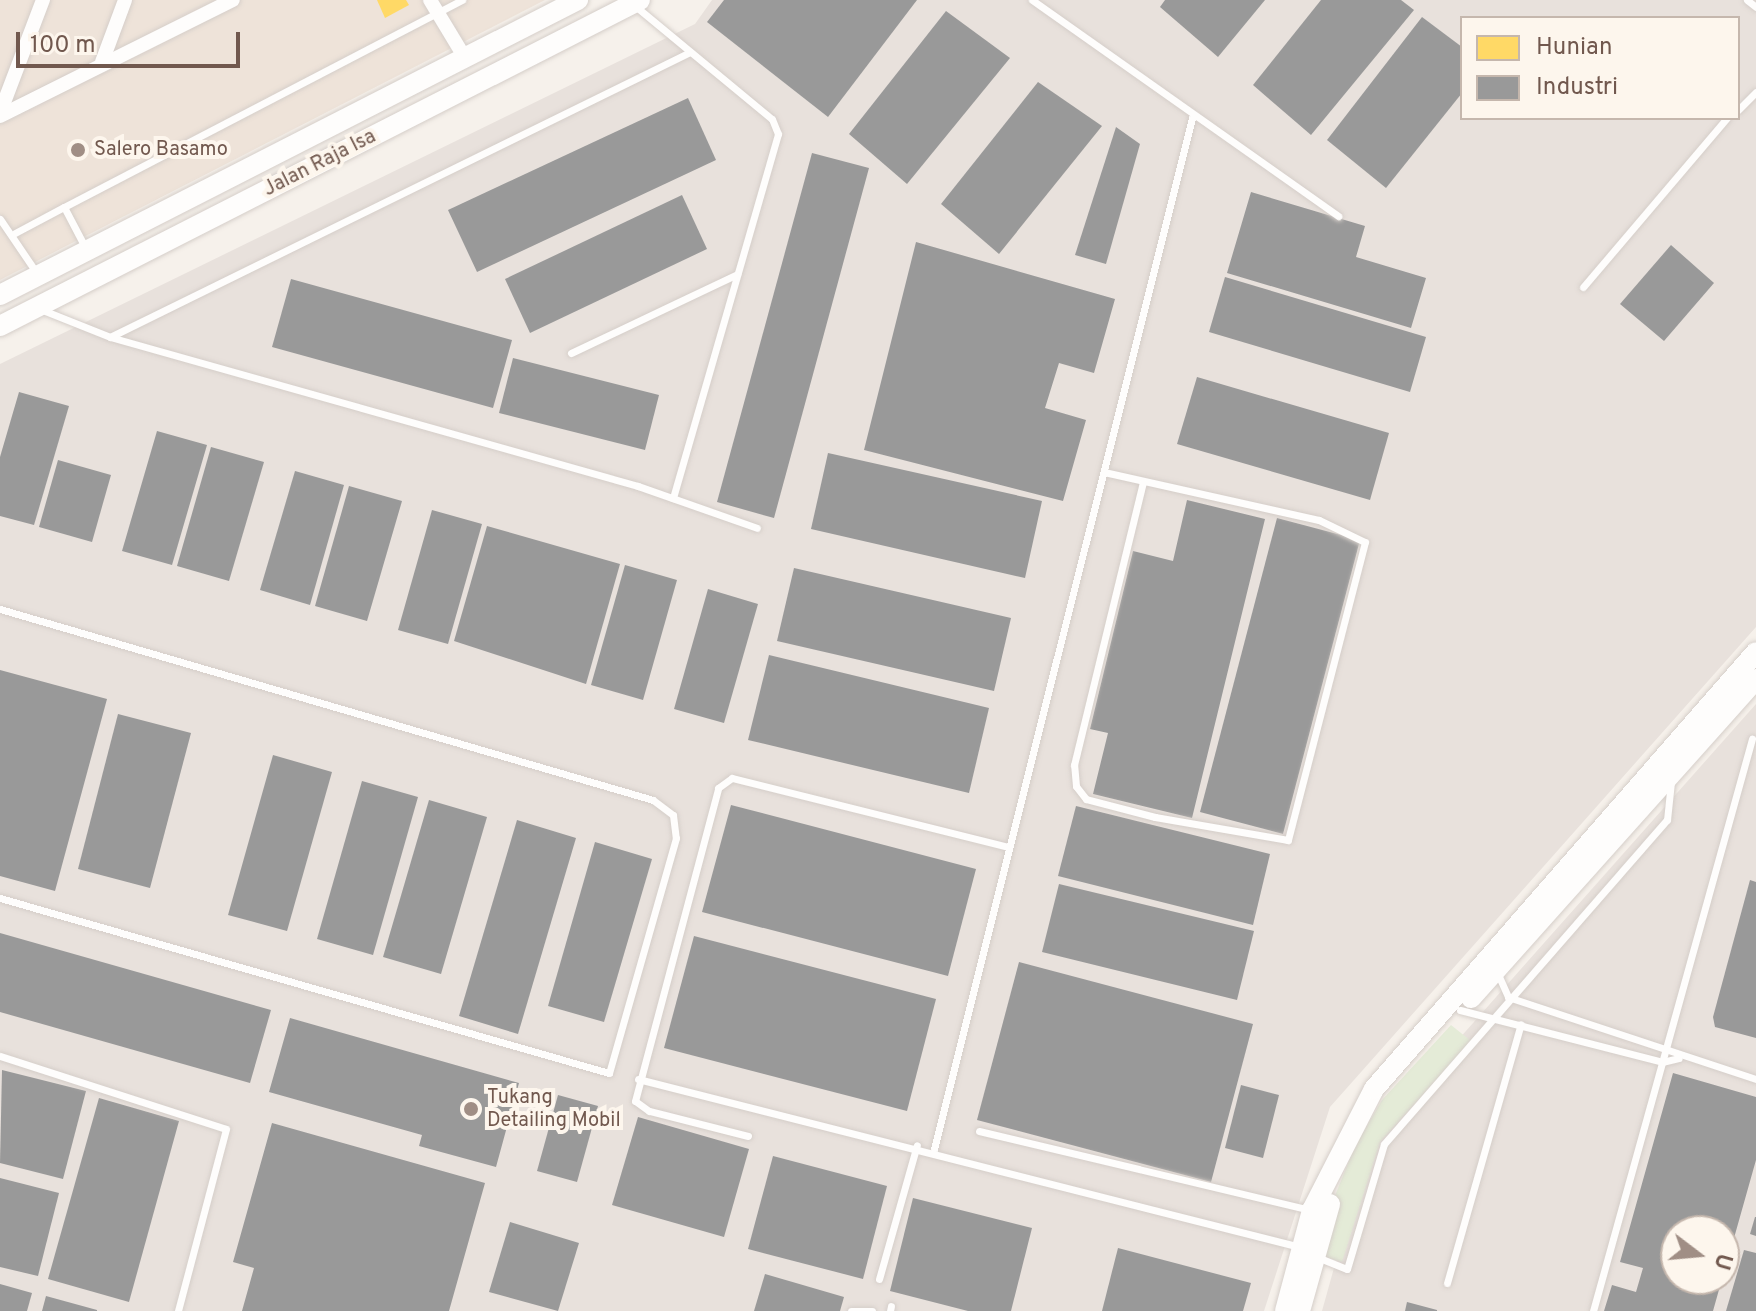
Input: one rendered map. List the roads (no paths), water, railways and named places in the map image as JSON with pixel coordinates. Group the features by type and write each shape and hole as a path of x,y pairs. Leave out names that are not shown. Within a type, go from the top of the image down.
{"main road":[{"name":"Jalan Raja Isa","path":"0,295 578,0"},
{"name":"Jalan Raja Isa","path":"0,326 637,2"},
{"path":"1300,1311 1312,1210 1374,1089 1493,964 1756,652"},
{"path":"1493,964 1756,679"},
{"path":"1285,1311 1356,1139 1455,1007"}],"street":[{"path":"0,115 43,0"},
{"path":"102,62 125,0"},
{"path":"0,115 206,6 233,0"},
{"path":"433,6 465,58"}],"lane":[{"path":"15,233 433,6 462,0"},
{"path":"1032,0 1192,118 1338,216"},
{"path":"1747,0 1756,7"},
{"path":"637,2 777,129 673,498"},
{"path":"110,337 690,52"},
{"path":"1740,108 1756,92"},
{"path":"934,1149 1192,118"},
{"path":"1583,287 1725,120"},
{"path":"64,207 86,249"},
{"path":"0,219 15,233 38,274"},
{"path":"571,353 737,274"},
{"path":"36,308 110,337 673,498 757,528"},
{"path":"1104,472 1319,520 1365,542 1288,840 1141,814 1086,799 1076,786 1074,765 1143,482"},
{"path":"0,609 653,800 673,815 676,838 609,1073 0,898"},
{"path":"1593,1311 1752,739"},
{"path":"638,1079 934,1149 1309,1251 1347,1269 1384,1144 1508,997 1667,820 1672,771"},
{"path":"748,1136 643,1109 635,1101 638,1079 710,804 732,778 1009,847"},
{"path":"1493,964 1508,997 1665,1048 1679,1058 1756,1079"},
{"path":"1455,1007 1662,1062 1679,1058"},
{"path":"1447,1283 1521,1024"},
{"path":"0,1056 226,1129 178,1311"},
{"path":"979,1131 1312,1210"},
{"path":"879,1279 917,1145"},
{"path":"851,1311 872,1311"}],"place":[{"name":"Salero Basamo","path":"78,150"},
{"name":"Tukang Detailing Mobil","path":"471,1109"}]}
